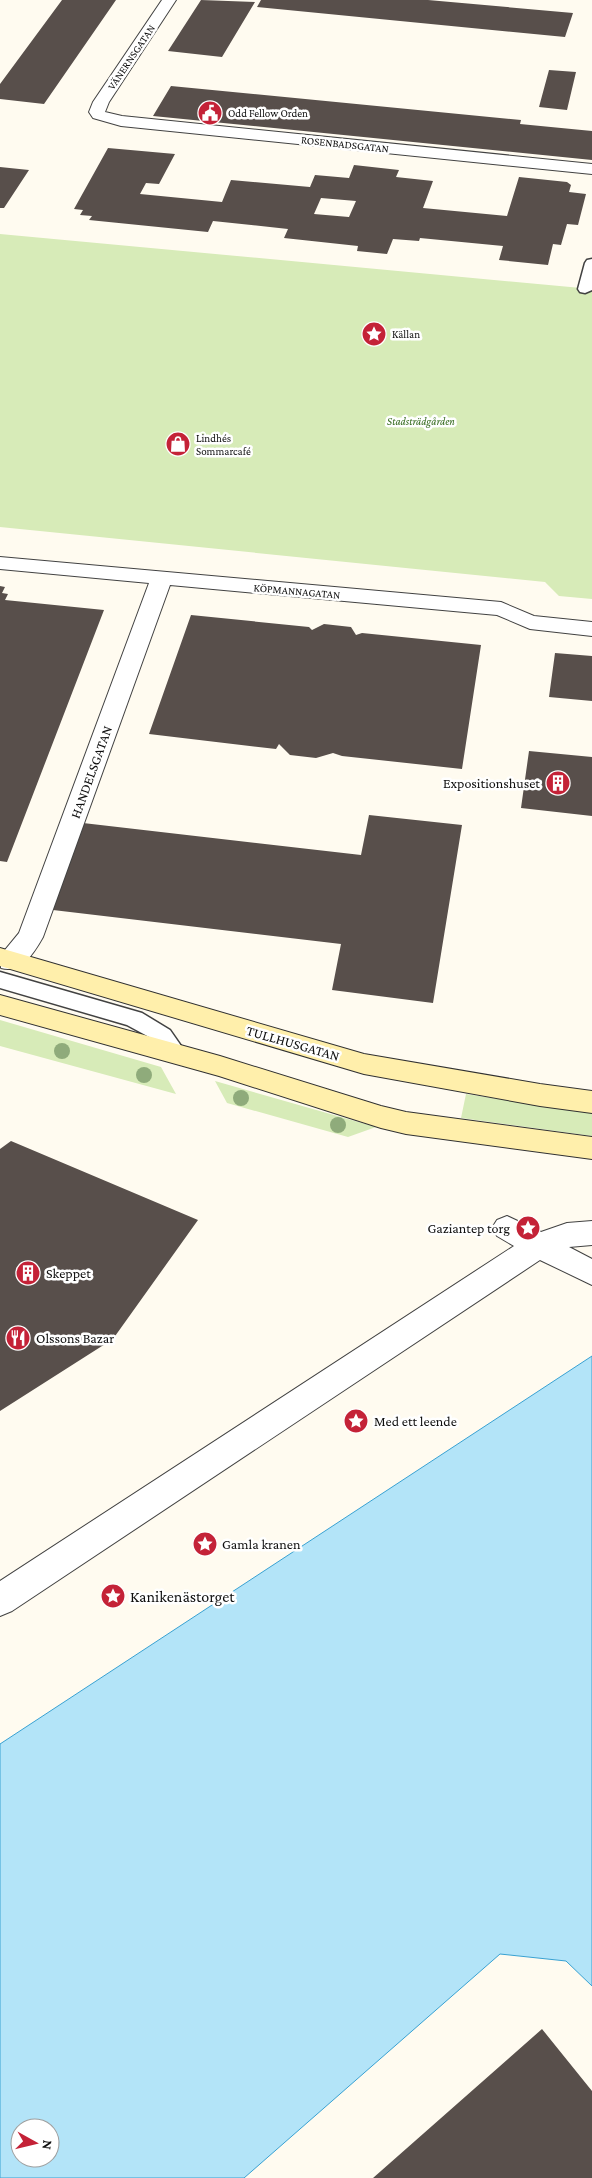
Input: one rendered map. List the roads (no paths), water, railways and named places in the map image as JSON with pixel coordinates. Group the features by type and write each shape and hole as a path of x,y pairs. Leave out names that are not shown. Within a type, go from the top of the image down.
{"street":[{"name":"VÄNERNSGATAN","path":"99,115 97,112 101,102 169,0"},
{"name":"ROSENBADSGATAN","path":"99,115 121,120 592,169"},
{"name":"KÖPMANNAGATAN","path":"0,563 501,609 530,622 592,629"},
{"name":"HANDELSGATAN","path":"3,966 30,938 162,578"},
{"name":"TULLHUSGATAN","path":"3,966 364,1064 592,1102"},
{"path":"0,1005 176,1054 406,1123 592,1148"},
{"path":"507,1228 592,1274"},
{"path":"0,1600 502,1268 555,1237 578,1232 592,1232"}],"lane":[{"path":"586,288 592,263"},
{"path":"3,966 143,1023 164,1035 176,1054"}],"water":[{"path":"592,1356 592,1986 566,1961 500,1954 244,2178 0,2178 0,1744"}],"place":[{"name":"Odd Fellow Orden","path":"210,113"},
{"name":"Källan","path":"374,334"},
{"name":"Lindhés Sommarcafé","path":"178,444"},
{"name":"Expositionshuset","path":"558,783"},
{"name":"Gaziantep torg","path":"528,1228"},
{"name":"Skeppet","path":"28,1273"},
{"name":"Olssons Bazar","path":"18,1338"},
{"name":"Med ett leende","path":"356,1421"},
{"name":"Gamla kranen","path":"205,1544"},
{"name":"Kanikenästorget","path":"113,1596"}],"park label":[{"name":"Stadsträdgården","path":"421,421"}]}
